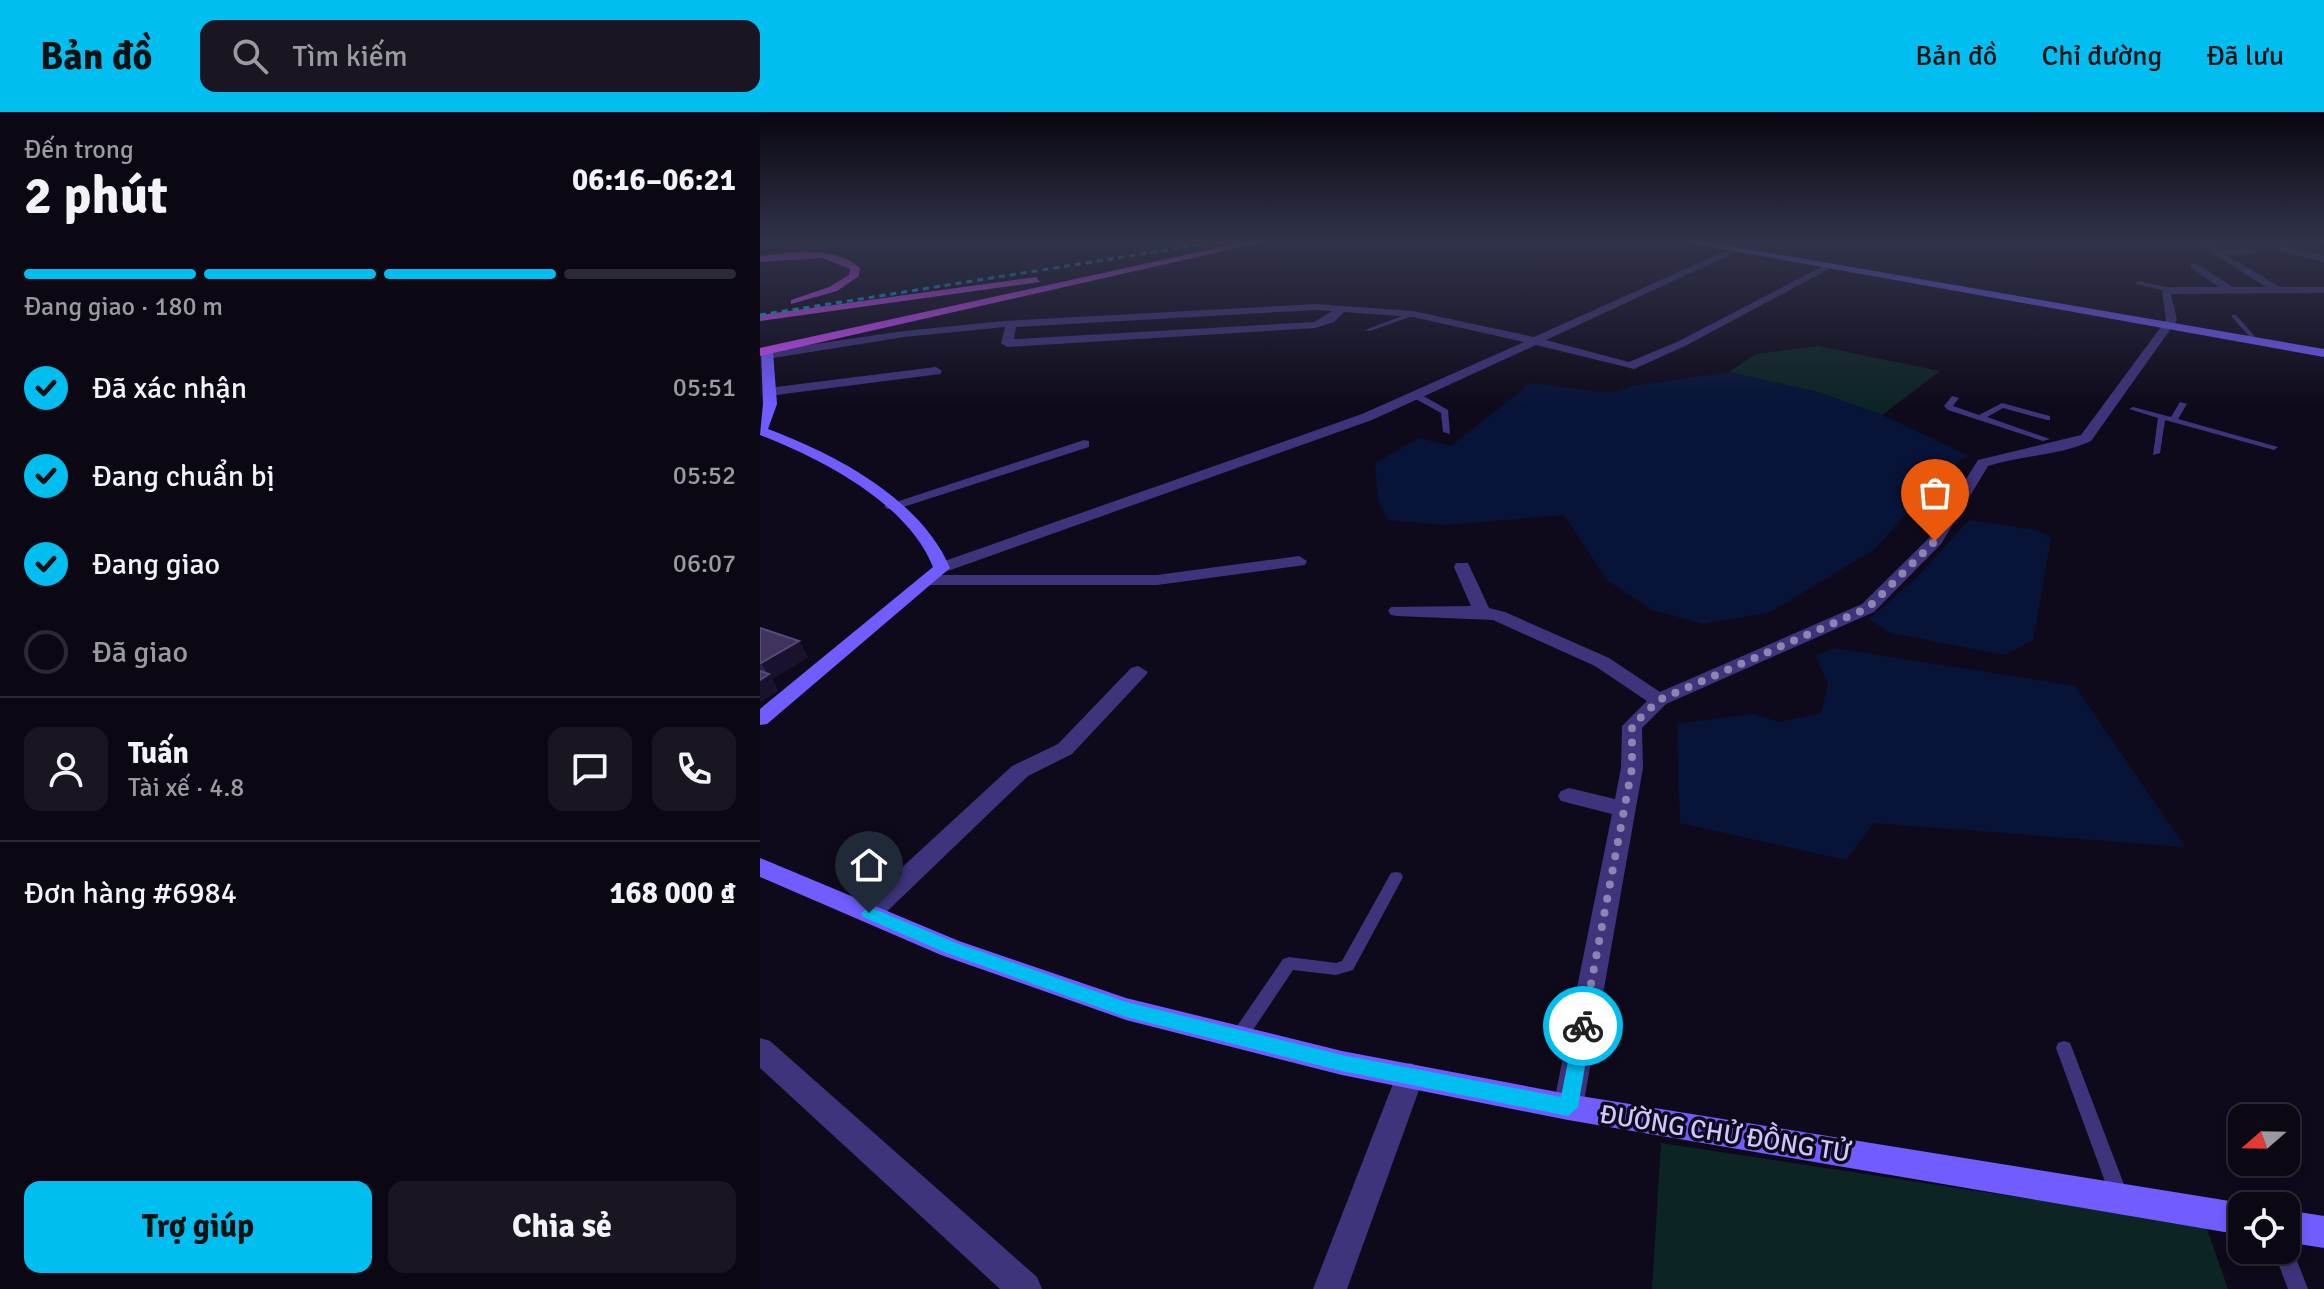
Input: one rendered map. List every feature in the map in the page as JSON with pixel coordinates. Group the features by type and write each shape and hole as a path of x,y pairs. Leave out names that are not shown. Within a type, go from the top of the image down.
{"main road":[{"path":"760,309 814,296"},
{"path":"760,318 921,296"},
{"path":"765,353 1015,296"}],"street":[{"path":"760,719 942,568 1367,417 1634,296"},
{"path":"942,568 936,552 892,506 823,456 760,431 770,404 765,353 904,334 1011,324 1342,308 1413,314 1538,340 1617,366 1641,364 1772,296"},
{"path":"2004,296 2324,353"},
{"path":"1568,1107 1632,768 1632,726 1659,700 1868,608 1935,541 1983,463 2055,443 2086,438 2123,406 2169,323 2166,296"},
{"path":"1011,324 1007,343 1013,344 1315,325 1330,320 1342,308"},
{"path":"768,392 936,371"},
{"path":"892,506 1084,444"},
{"path":"927,580 1157,580 1299,561"},
{"path":"1462,567 1482,612"},
{"path":"1397,611 1482,612 1602,662 1659,700"},
{"path":"869,913 1020,771 1065,749 1138,672"},
{"path":"1569,796 1624,809"},
{"name":"ĐƯỜNG CHỬ ĐỒNG TỬ","path":"760,867 950,948 1126,1009 1239,1037 1410,1076 1568,1107 2228,1217"},
{"path":"760,1050 1025,1289"},
{"path":"1330,1289 1410,1076"},
{"path":"2300,1228 2324,1232"}],"lane":[{"path":"1368,330 1413,314"},
{"path":"2234,316 2257,342"},
{"path":"1417,396 1445,412 1447,432"},
{"path":"1955,398 1948,406 2055,443"},
{"path":"2172,421 2183,404"},
{"path":"1979,418 2002,405 2047,418"},
{"path":"2123,406 2161,419 2274,447"},
{"path":"2156,453 2161,419"},
{"path":"1239,1037 1289,963 1336,969 1347,966 1396,877"},
{"path":"2064,1048 2120,1198"},
{"path":"2288,1264 2298,1289"}],"green space":[{"path":"1818,346 1940,371 1882,415 1818,392 1729,372 1756,354"},
{"path":"1661,1143 2206,1226 2228,1289 1652,1289"}],"water":[{"path":"1729,372 1818,392 1882,415 1967,455 1935,481 1875,549 1771,612 1704,624 1652,610 1607,580 1564,515 1445,525 1388,520 1378,500 1375,463 1419,438 1451,446 1531,383 1608,393 1633,386"},
{"path":"1969,520 2036,530 2051,538 2033,640 2005,655 1890,633 1869,619 1917,577"},
{"path":"1833,648 2075,686 2185,847 1874,823 1846,860 1680,823 1677,724 1752,714 1780,722 1821,713 1828,684 1816,656"}],"building":[{"path":"760,628 799,641 760,663"},
{"path":"760,671 769,674 760,680"}],"railway":[{"path":"760,315 879,296"}],"way so far":[{"path":"1583,1026 1632,768 1632,726 1659,700 1868,608 1935,541"}],"route":[{"path":"869,913 950,948 1126,1009 1342,1063 1568,1107 1583,1026"}]}
